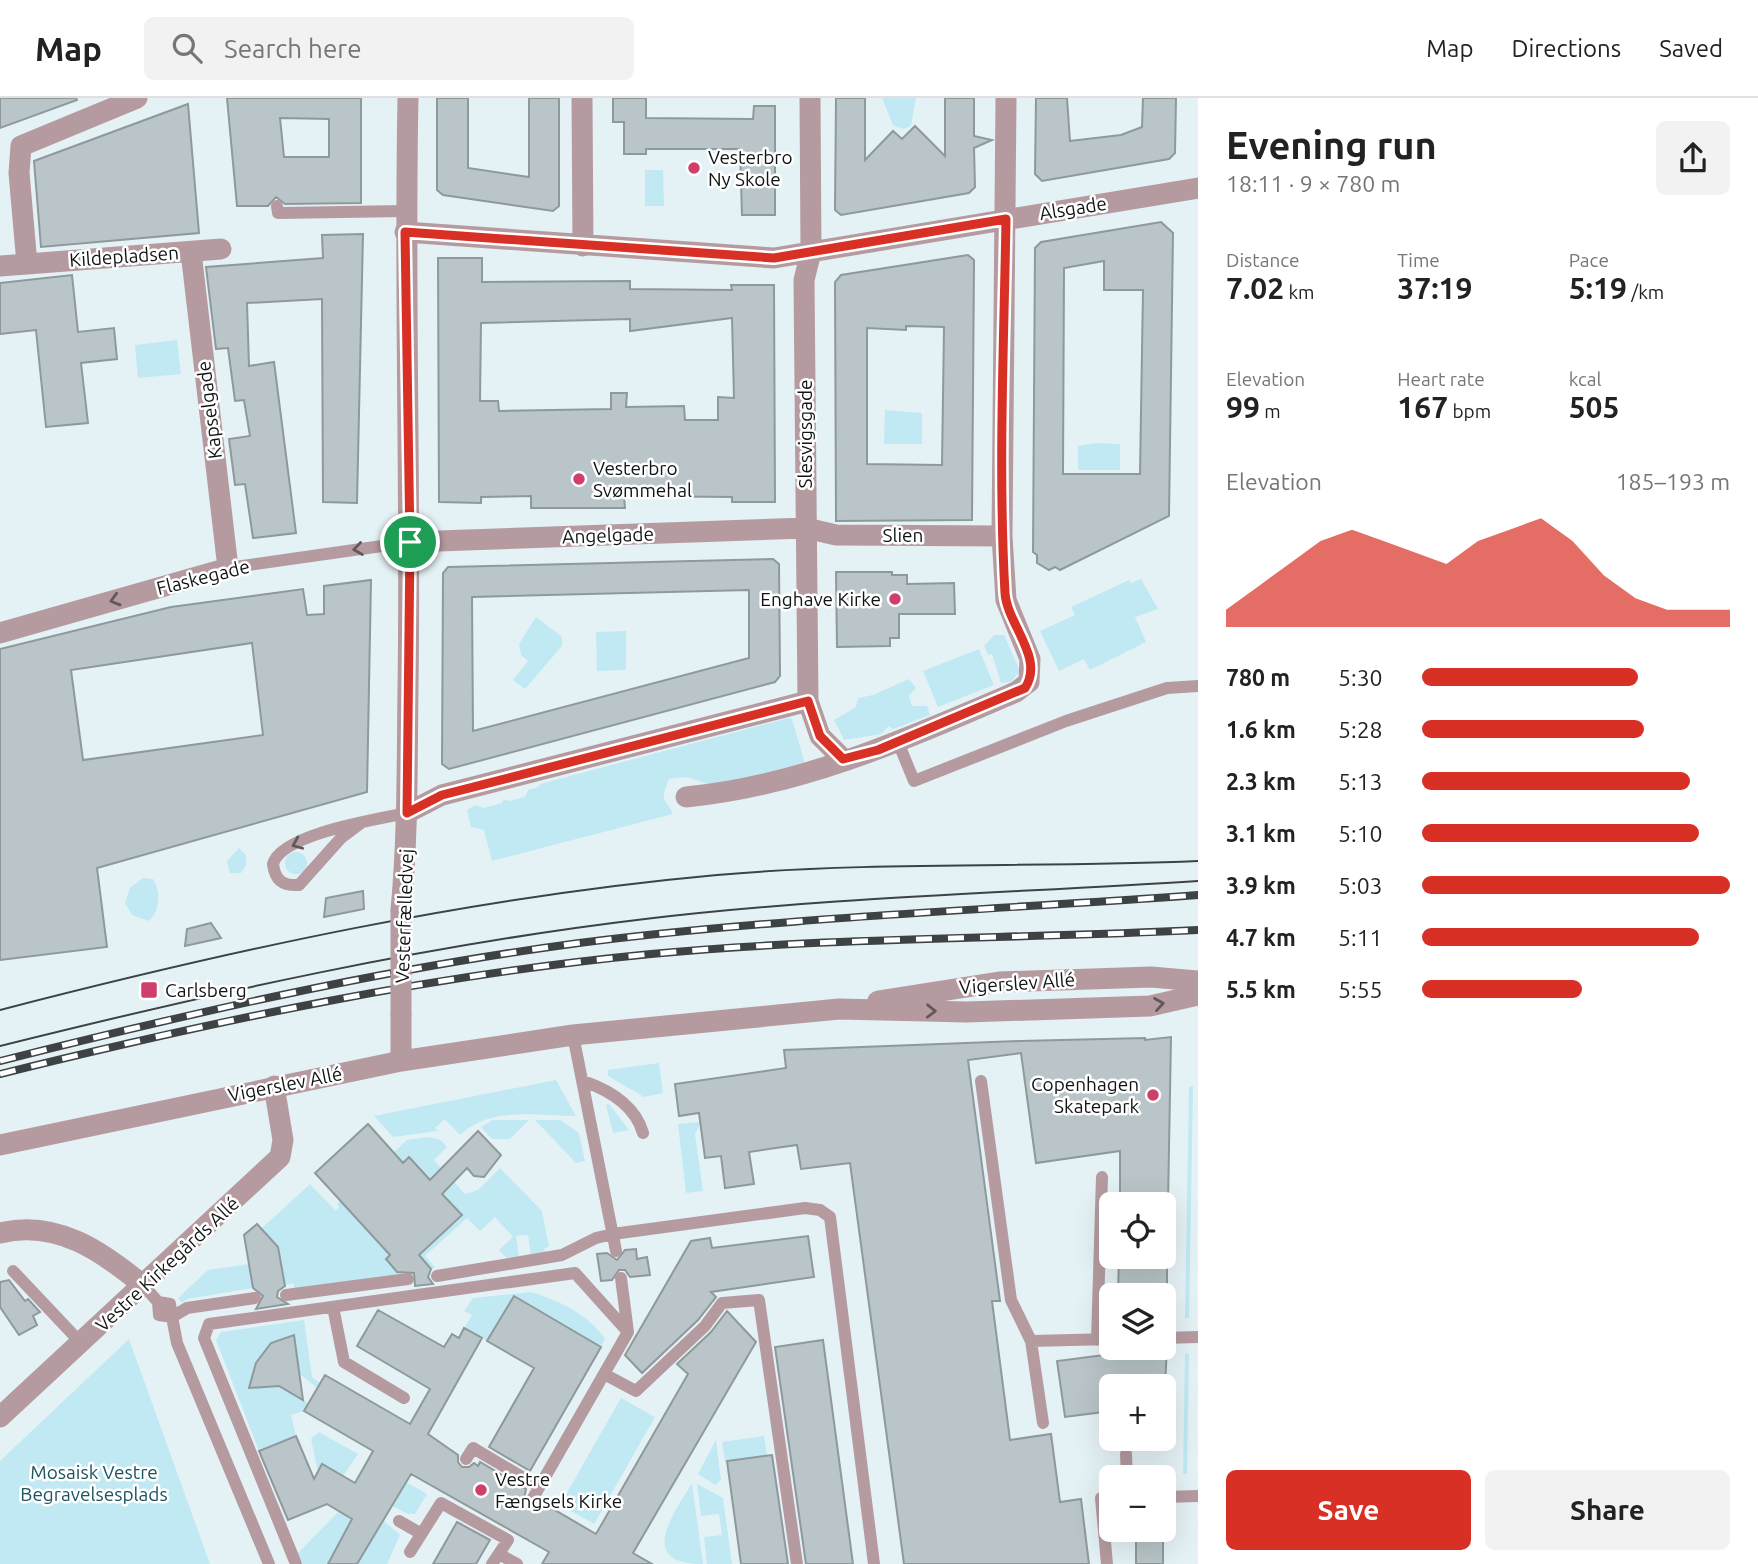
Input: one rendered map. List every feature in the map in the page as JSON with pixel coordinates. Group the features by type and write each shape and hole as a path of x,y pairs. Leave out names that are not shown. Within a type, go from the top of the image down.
{"street":[{"path":"27,264 19,173 21,146 137,98"},
{"name":"Vesterfælledvej","path":"401,1061 401,910 407,813 410,542 405,221 408,98"},
{"path":"582,98 583,246"},
{"name":"Slesvigsgade","path":"810,98 811,252 804,280 808,701 820,736 843,759"},
{"path":"687,797 728,793 898,742 1025,688 1032,670 1006,600 1002,536 1006,98"},
{"name":"Alsgade","path":"405,221 583,246 774,258 1198,188"},
{"name":"Kildepladsen","path":"0,266 221,249"},
{"name":"Kapselgade","path":"191,251 228,568"},
{"name":"Slien","path":"806,528 836,535 1002,536"},
{"name":"Angelgade","path":"410,542 806,528"},
{"name":"Flaskegade","path":"0,633 228,568"},
{"path":"407,813 442,795 808,701"},
{"name":"Vigerslev Allé","path":"0,1145 401,1061 573,1035 839,1009 922,992 999,982 1151,977 1198,981"},
{"name":"Vigerslev Allé","path":"839,1009 967,1012 1150,1006 1198,995"},
{"name":"Vestre Kirkegårds Allé","path":"0,1417 280,1157 283,1140 274,1086"},
{"path":"0,1233 31,1230 81,1241 104,1252 144,1286"}],"lane":[{"path":"277,206 278,213 405,221"},
{"name":"Flaskegade","path":"228,568 410,542"},
{"path":"898,742 914,781 1066,721 1167,688 1198,686"},
{"path":"361,823 341,838 299,885 284,884 277,879 273,864 280,851 338,827 407,813"},
{"path":"573,1035 616,1251"},
{"path":"583,1081 603,1088 633,1112 643,1133"},
{"path":"981,1082 1011,1300 1031,1341 1043,1423"},
{"path":"1031,1341 1097,1340 1102,1177"},
{"path":"437,1276 562,1255 596,1238 613,1234 806,1208 820,1210 830,1217 874,1564"},
{"path":"13,1271 81,1343"},
{"path":"296,1564 204,1338 209,1324 575,1273 628,1332"},
{"path":"466,1459 473,1448 536,1492 628,1332 621,1278"},
{"path":"286,1294 408,1279"},
{"path":"144,1286 158,1302 159,1315 172,1318 187,1308 255,1298"},
{"path":"604,1374 636,1391 705,1326 722,1303 759,1300 797,1564"},
{"path":"333,1307 344,1362 404,1398"},
{"path":"172,1318 177,1343 269,1564"},
{"path":"1176,1338 1198,1337"},
{"path":"1126,1454 1126,1465"},
{"path":"1176,1497 1198,1496"},
{"path":"410,1552 444,1498 508,1541"},
{"path":"398,1521 421,1533"},
{"path":"516,1528 495,1559 517,1564"},
{"path":"1105,1542 1107,1564"}],"green space":[{"path":"882,98 916,98 911,126 903,129 893,125"},
{"path":"645,170 663,170 664,206 645,206"},
{"path":"177,340 181,374 138,378 135,345"},
{"path":"885,410 922,413 922,444 884,444"},
{"path":"1096,443 1120,444 1120,470 1078,470 1078,446"},
{"path":"1141,579 1158,609 1135,617 1146,642 1090,670 1084,659 1059,671 1040,631 1075,615 1071,607 1129,580 1131,583"},
{"path":"536,617 562,637 562,646 525,689 513,680 528,661 521,655 519,644"},
{"path":"626,631 626,670 597,671 596,632"},
{"path":"994,635 1004,635 1020,671 1011,682 1001,683 992,654 988,655 984,646"},
{"path":"979,649 994,685 938,707 923,671"},
{"path":"909,679 916,688 909,696 912,706 927,706 930,715 893,729 889,726 881,734 844,740 834,720 856,707 858,698 873,695"},
{"path":"792,719 806,767 726,790 686,777 669,779 664,799 673,814 492,861 484,830 471,827 467,810 476,805 483,808 502,803 503,799 509,801 525,797 528,790 539,787 540,784"},
{"path":"239,848 246,855 246,866 241,873 230,873 227,861"},
{"path":"292,852 300,852 307,859 307,867 300,874 292,874 285,867 285,859"},
{"path":"143,878 153,879 158,895 155,912 149,921 132,915 125,903 130,888"},
{"path":"659,1063 663,1093 644,1097 608,1076 608,1070"},
{"path":"556,1080 576,1116 499,1116 472,1126 460,1135 445,1119 435,1128 438,1131 393,1137 374,1116"},
{"path":"1193,1086 1189,1318 1185,1318 1189,1087"},
{"path":"609,1104 629,1130 613,1133 606,1105"},
{"path":"493,1120 529,1120 510,1139 492,1139 481,1127"},
{"path":"535,1120 560,1120 579,1133 585,1161 576,1163"},
{"path":"701,1122 695,1134 703,1191 686,1193 678,1124"},
{"path":"429,1137 441,1140 447,1147 434,1160 465,1194 478,1190 500,1168 542,1211 549,1247 544,1248 545,1252 531,1254 528,1235 516,1236 519,1256 507,1258 499,1250 513,1237 495,1217 480,1231 467,1218 425,1256 435,1267 432,1270 419,1255 462,1215 409,1158 350,1212 390,1255 386,1260 405,1276 295,1290 293,1283 285,1285 278,1247 261,1229 310,1184 336,1211 339,1207 337,1204 407,1140"},
{"path":"249,1264 253,1288 187,1299 182,1303 178,1298 208,1270"},
{"path":"531,1292 562,1304 590,1322 605,1339 601,1347 514,1296 487,1341 464,1328 472,1315 464,1311 473,1298"},
{"path":"304,1320 312,1377 320,1383 317,1388 300,1374 294,1335 268,1348 255,1367 249,1387 290,1386 288,1391 308,1403 304,1411 291,1415 296,1436 259,1451 216,1340 221,1332"},
{"name":"Mosaisk Vestre Begravelsesplads","path":"129,1339 210,1564 0,1564 0,1461"},
{"path":"1185,1353 1189,1354 1187,1474 1183,1474"},
{"path":"621,1398 655,1417 594,1524 560,1505"},
{"path":"319,1432 358,1454 339,1482 333,1481 338,1473 323,1465 318,1472 311,1439"},
{"path":"764,1436 767,1456 725,1462 722,1442"},
{"path":"716,1440 721,1480 715,1485 698,1474"},
{"path":"406,1482 427,1494 415,1514 408,1514 392,1506"},
{"path":"692,1483 703,1564 683,1562 670,1556 665,1547 669,1523"},
{"path":"697,1484 723,1498 732,1564 707,1564 704,1537 722,1535 719,1514 701,1516"},
{"path":"339,1511 352,1519 328,1564 303,1564 298,1553"},
{"path":"384,1521 400,1535 387,1564 357,1564"}],"building":[{"path":"0,98 76,98 77,100 0,128"},
{"path":"227,98 361,98 361,203 285,204 276,197 268,206 237,206","holes":["280,118 329,119 329,157 284,157"]},
{"path":"437,98 468,98 468,168 529,177 529,98 559,98 559,206 553,211 443,195 437,190"},
{"path":"613,98 646,98 646,118 753,119 754,106 775,106 775,215 742,215 740,149 646,149 646,154 624,154 624,122 613,122"},
{"path":"836,98 865,98 865,160 893,131 902,139 915,126 945,156 945,98 974,98 974,136 992,140 974,148 975,187 969,193 841,215 835,210"},
{"path":"1036,98 1067,98 1070,141 1121,135 1142,127 1143,98 1176,98 1175,153 1169,159 1042,181 1035,174"},
{"path":"188,104 199,233 41,247 34,161"},
{"path":"1161,222 1173,233 1169,516 1060,570 1055,567 1049,570 1037,563 1037,555 1033,552 1035,248 1041,242","holes":["1104,261 1104,290 1143,290 1140,474 1063,474 1064,268"]},
{"path":"363,234 357,503 323,502 322,299 247,303 249,366 274,362 296,533 253,538 245,484 235,485 229,439 250,436 244,400 235,401 228,348 216,349 206,267 323,258 322,235"},
{"path":"968,255 974,260 972,520 836,521 835,282 841,275","holes":["906,326 944,327 942,465 867,464 867,328 906,330"]},
{"path":"438,258 482,258 482,282 630,281 630,289 732,290 731,285 774,285 775,502 732,502 732,497 624,496 625,508 531,508 531,496 481,497 481,503 439,502","holes":["732,318 734,398 718,397 718,420 685,420 684,406 626,407 627,393 611,393 611,409 499,411 498,401 480,401 481,323 630,319 630,331"]},
{"path":"72,275 78,332 114,328 117,359 81,363 88,423 46,427 36,330 0,334 0,283"},
{"path":"773,559 779,564 780,676 775,682 449,769 442,764 443,573 448,567","holes":["749,590 749,658 473,731 472,597"]},
{"name":"Enghave Kirke","path":"836,572 892,572 892,575 907,575 907,584 954,583 955,614 899,614 899,638 890,638 890,646 837,647"},
{"path":"371,580 367,792 97,868 107,947 0,960 0,649 171,607 303,589 307,615 324,614 324,586","holes":["252,643 263,735 83,760 71,670"]},
{"path":"363,891 364,909 324,917 326,898"},
{"path":"211,923 221,938 185,946 187,929"},
{"path":"1171,1037 1168,1192 1120,1192 1120,1151 1036,1163 1021,1053 968,1060 1000,1301 992,1301 1010,1440 1051,1434 1060,1502 1081,1499 1089,1564 904,1564 850,1163 801,1169 797,1145 749,1152 754,1184 725,1188 721,1156 705,1158 699,1113 679,1116 675,1084 786,1068 784,1050 1020,1041 1145,1040"},
{"path":"368,1124 403,1163 409,1157 430,1180 478,1131 501,1155 484,1177 474,1176 467,1168 442,1194 462,1215 419,1255 431,1269 428,1277 433,1284 415,1286 414,1273 397,1272 386,1259 390,1255 315,1173"},
{"path":"257,1224 278,1247 285,1286 278,1291 277,1297 288,1304 256,1309 263,1296 253,1288 244,1235"},
{"path":"808,1236 814,1277 711,1292 716,1297 698,1320 642,1373 625,1355 691,1241 710,1238 712,1248"},
{"path":"636,1249 637,1259 647,1257 650,1275 630,1277 625,1270 619,1270 612,1280 601,1281 597,1254 607,1253 617,1260 625,1250"},
{"path":"1119,1269 1167,1269 1167,1283 1118,1283"},
{"path":"9,1280 25,1301 28,1299 40,1312 33,1316 37,1325 19,1335 0,1307 0,1282"},
{"path":"514,1296 601,1347 530,1471 489,1447 534,1368 487,1341"},
{"path":"378,1310 444,1347 452,1334 459,1338 464,1328 482,1338 428,1434 458,1455 458,1462 462,1467 469,1467 474,1463 478,1466 480,1462 526,1489 524,1499 528,1505 534,1507 541,1502 596,1534 688,1374 677,1364 711,1332 727,1311 756,1342 633,1553 652,1564 542,1564 549,1552 411,1474 357,1564 328,1564 352,1519 327,1504 288,1520 259,1451 296,1436 314,1479 322,1464 355,1483 373,1451 304,1411 325,1375 410,1424 430,1389 357,1346"},
{"path":"294,1335 303,1400 279,1386 249,1388 256,1363 271,1343"},
{"path":"823,1340 853,1564 806,1564 775,1347"},
{"path":"1099,1356 1099,1360 1166,1360 1166,1374 1099,1374 1099,1413 1065,1417 1057,1361"},
{"path":"772,1455 788,1564 741,1564 727,1461"},
{"path":"457,1522 490,1540 476,1564 433,1564"},
{"path":"1136,1542 1163,1542 1163,1564 1136,1564"}],"tram line":[{"path":"0,1010 177,966 356,928 446,911 626,885 717,875 837,868 1198,861"},
{"path":"0,1046 320,972 563,930 783,905 1198,881"}],"railway":[{"path":"0,1061 143,1026 360,979 579,943 811,920 1198,895"},
{"path":"0,1074 323,1002 569,963 788,944 1198,930"}],"place":[{"name":"Vesterbro Ny Skole","path":"694,168"},
{"name":"Vesterbro Svømmehal","path":"579,479"},
{"name":"Enghave Kirke","path":"895,599"},
{"name":"Carlsberg","path":"149,990"},
{"name":"Copenhagen Skatepark","path":"1153,1095"},
{"name":"Vestre Fængsels Kirke","path":"481,1490"}],"route":[{"path":"1006,219 1002,536 1006,600 1032,670 1025,688 878,750 843,759 820,736 808,701 442,795 407,813 410,542 405,232 774,258 1006,219"}]}
